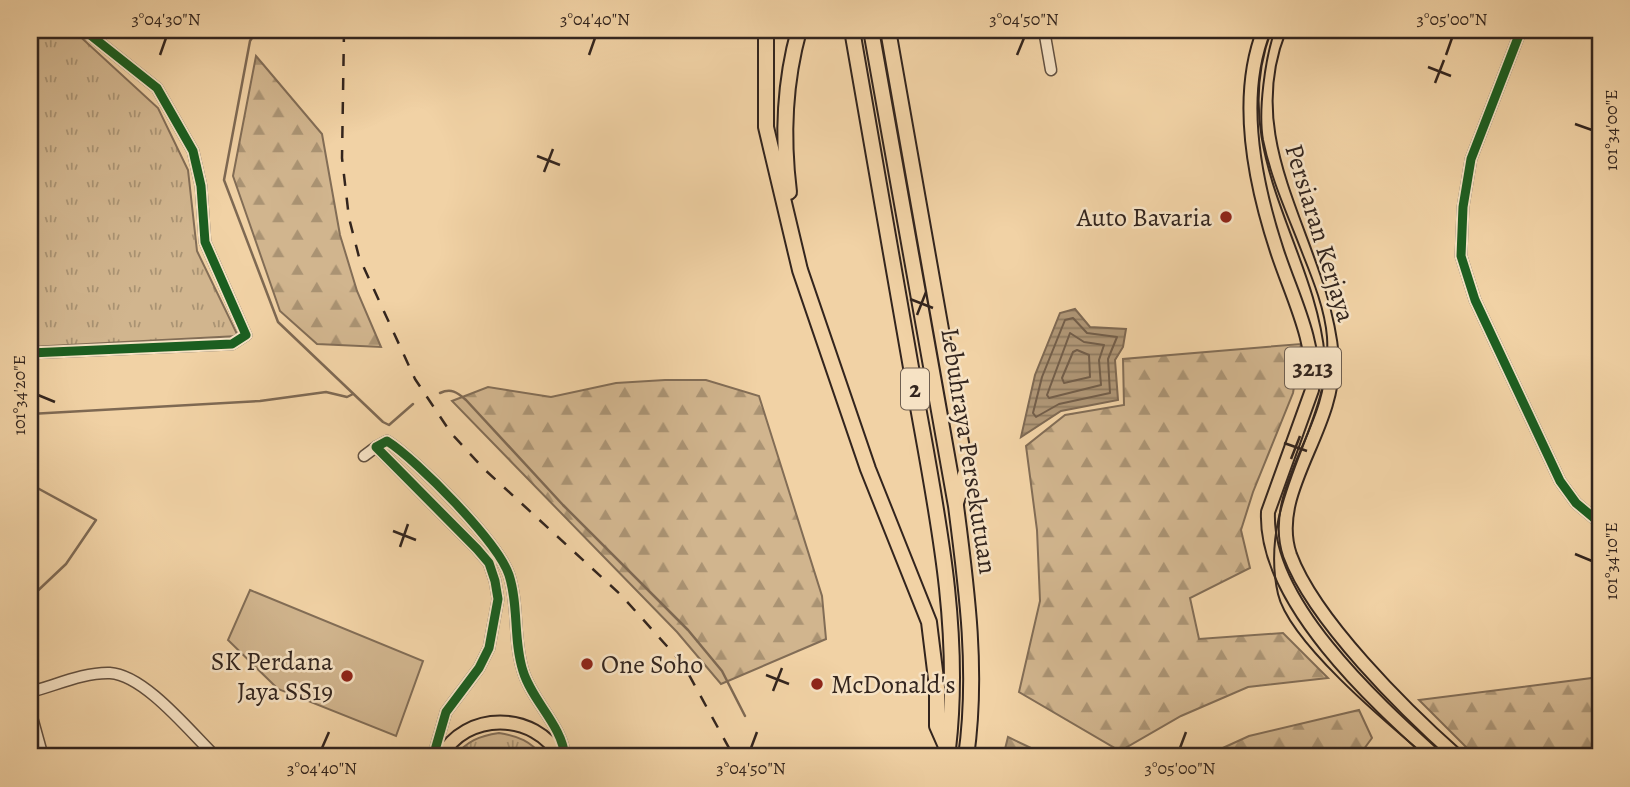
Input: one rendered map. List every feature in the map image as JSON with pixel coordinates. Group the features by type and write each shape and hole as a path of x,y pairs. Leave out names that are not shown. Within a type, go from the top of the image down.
{"highway":[{"path":"766,30 766,127 800,270 868,469 929,622 937,687 937,726 947,754"},
{"path":"799,30 786,87 785,158 800,270"},
{"name":"Lebuhraya Persekutuan","path":"852,30 941,537 953,642 953,688 947,754"},
{"name":"Lebuhraya Persekutuan","path":"871,30 956,506 971,645 971,724 966,757"},
{"path":"888,30 966,471 956,506"}],"main road":[{"name":"Persiaran Kerjaya","path":"1264,30 1253,78 1251,129 1259,180 1276,249 1300,316 1314,370 1312,390 1273,493 1267,533 1280,577 1298,606 1356,681 1437,757"},
{"name":"Persiaran Kerjaya","path":"1279,30 1268,75 1265,123 1271,158 1324,309 1332,357 1332,385 1325,414 1290,494 1285,520 1289,551 1298,574 1316,602 1373,673 1458,757"},
{"path":"441,757 447,745 467,730 499,722 535,730 552,745 559,757"}],"street":[{"path":"30,353 232,344 246,335 205,242 201,186 193,151 157,89 84,30"},
{"path":"760,30 761,125 764,147 773,158"},
{"path":"1044,30 1051,70"},
{"path":"1521,30 1471,159 1463,207 1461,256 1475,300 1560,481 1576,503 1600,523"},
{"path":"364,456 383,442 390,443 452,500 494,545 502,559 516,604 523,671 559,735 565,757"},
{"path":"376,447 489,563 498,599 489,648 479,668 446,712 433,757"},
{"path":"440,511 452,500"},
{"path":"30,692 97,675 122,675 149,692 216,757"},
{"path":"30,710 43,757"}],"green space":[{"path":"30,30 38,30 49,37 54,30 73,30 158,108 188,170 197,251 238,336 30,347"},
{"path":"256,56 322,134 340,235 357,291 381,347 317,344 280,311 233,176"},
{"path":"1301,344 1293,393 1253,492 1241,530 1250,568 1190,598 1199,639 1283,633 1328,678 1248,687 1181,716 1120,751 1019,692 1040,601 1037,530 1026,446 1065,415 1124,405 1123,359"},
{"path":"706,380 759,396 822,596 826,639 721,684 677,632 452,401 488,387 551,397 616,383"},
{"path":"250,590 423,661 396,736 278,689 228,640"},
{"path":"1600,677 1600,757 1476,757 1419,700"},
{"path":"1359,710 1372,738 1358,757 1203,757 1249,736"},
{"path":"499,733 524,740 543,757 454,757 474,740"},
{"path":"1008,737 1050,757 1003,757"}],"water":[{"path":"1075,309 1090,327 1126,329 1123,347 1115,360 1118,400 1061,411 1021,437 1035,375 1060,313"}],"waterway":[{"path":"257,30 250,41 224,180 278,322 383,422 389,425 413,404"},
{"path":"30,414 260,401 326,392 347,397 353,394"},
{"path":"440,393 454,392 466,400 563,505 688,630 722,671 745,716"},
{"path":"30,484 96,520 66,564 30,598"}],"tram line":[{"path":"1275,30 1263,85 1263,140 1275,184 1318,295 1327,337 1326,370 1319,401 1285,494 1277,525 1274,559 1278,594 1286,613 1320,658 1342,682 1427,757"}],"railway":[{"path":"344,30 342,158 349,218 359,257 415,379 451,433 483,468 621,595 683,664 734,757"}],"cycle path":[{"path":"30,353 232,344 246,335 205,242 201,186 193,151 157,88 84,30"},
{"path":"1521,30 1471,159 1463,207 1461,256 1475,300 1560,481 1576,503 1600,523"},
{"path":"433,757 446,712 479,668 489,648 498,599 489,563 376,447 387,441 417,465 455,503 502,561 512,587 523,671 558,734 565,757"}],"place":[{"name":"Auto Bavaria","path":"1226,217"},
{"name":"One Soho","path":"587,664"},
{"name":"SK Perdana Jaya SS19","path":"347,676"},
{"name":"McDonald's","path":"817,684"}]}
